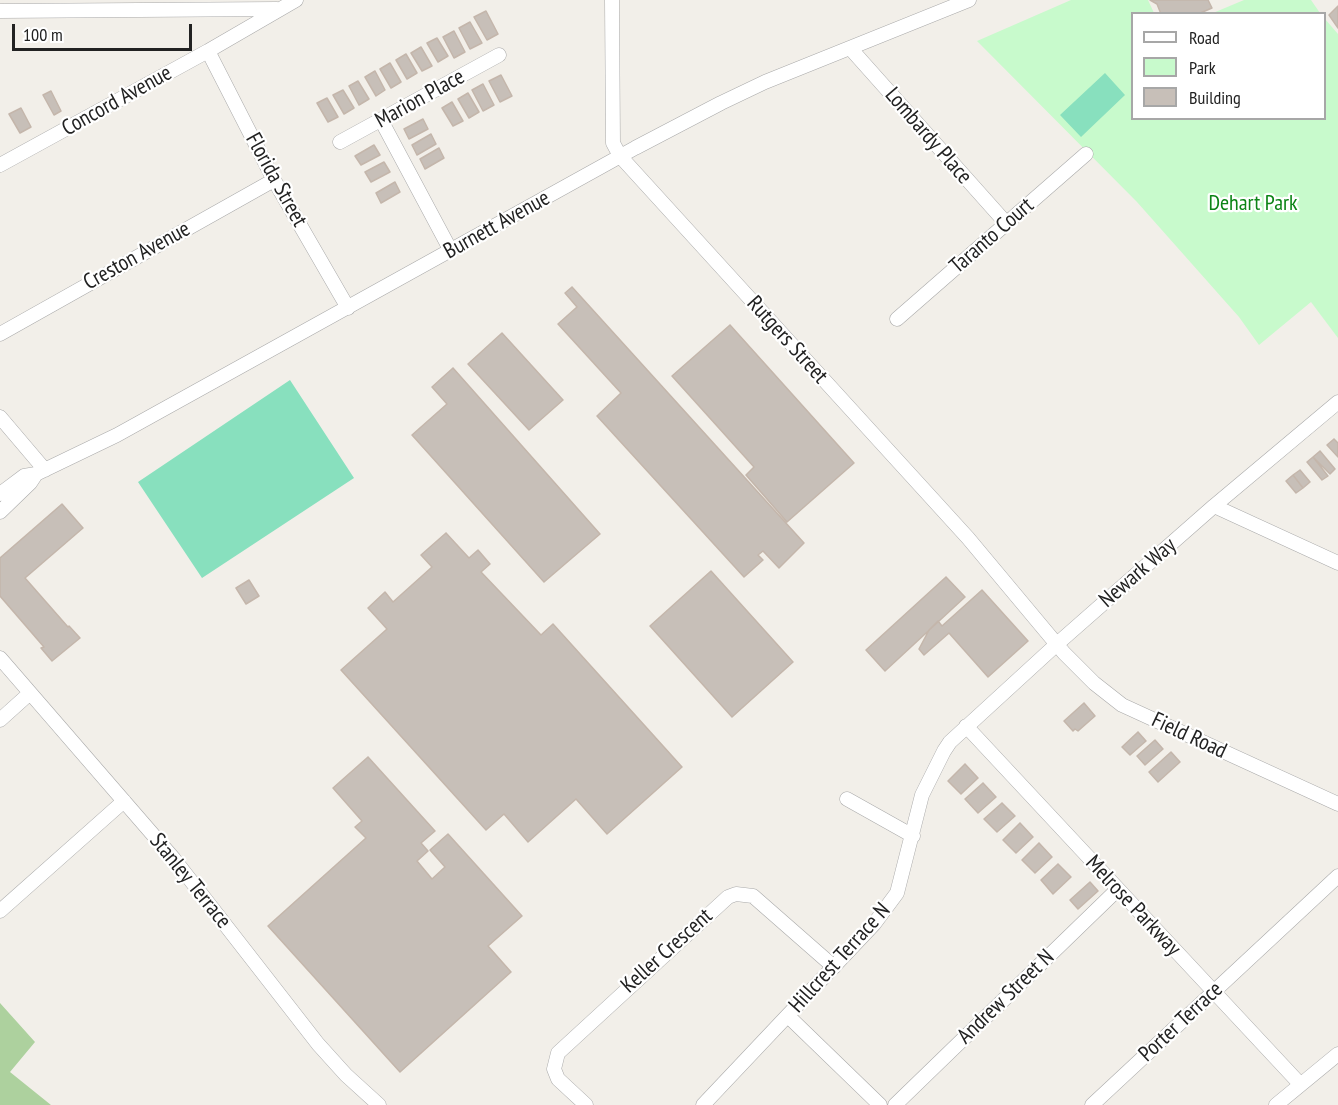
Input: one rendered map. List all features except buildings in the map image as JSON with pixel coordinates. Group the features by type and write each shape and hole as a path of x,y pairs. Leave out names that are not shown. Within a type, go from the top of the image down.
{"street":[{"name":"Concord Avenue","path":"0,165 208,51 279,4 296,0"},
{"path":"612,0 614,143 620,156"},
{"name":"Burnett Avenue","path":"0,494 24,476 41,472 117,435 620,156 765,82 850,48 940,6 969,0"},
{"path":"0,11 279,4"},
{"name":"Lombardy Place","path":"850,48 1006,224"},
{"name":"Florida Street","path":"208,51 274,180 348,308"},
{"name":"Marion Place","path":"340,142 499,55"},
{"path":"381,120 451,251"},
{"name":"Taranto Court","path":"897,319 1086,154"},
{"name":"Rutgers Street","path":"620,156 968,538 1057,644"},
{"name":"Creston Avenue","path":"0,334 274,180"},
{"name":"Newark Way","path":"944,751 966,726 1057,644 1214,506 1338,402"},
{"path":"0,417 41,472"},
{"name":"Burnett Avenue","path":"0,512 41,472"},
{"path":"1214,506 1338,563"},
{"name":"Field Road","path":"1057,644 1094,683 1122,705 1338,804"},
{"name":"Stanley Terrace","path":"0,658 124,801 223,921 318,1044 346,1075 379,1105"},
{"path":"0,720 30,693"},
{"name":"Melrose Parkway","path":"966,726 1300,1084"},
{"name":"Hillcrest Terrace N","path":"703,1105 874,924 897,893 922,795 944,751"},
{"path":"847,800 913,836"},
{"path":"0,912 124,801"},
{"name":"Porter Terrace","path":"1092,1105 1338,876"},
{"name":"Andrew Street N","path":"895,1105 1117,890"},
{"name":"Keller Crescent","path":"586,1105 558,1079 554,1069 558,1053 728,897 736,894 753,896 834,967"},
{"path":"788,1016 880,1105"},
{"path":"1276,1105 1338,1054"}],"green space":[{"name":"Dehart Park","path":"1071,0 1148,0 1154,12 1131,12 1131,120 1326,120 1326,20 1338,34 1338,338 1311,302 1259,345 1239,317 1137,202 977,41"},
{"path":"1244,0 1311,0 1319,12 1215,12"},
{"path":"1105,73 1125,95 1081,137 1060,115"},
{"path":"290,380 354,478 202,578 138,482"},
{"path":"0,1003 35,1042 10,1072 51,1105 0,1105"}]}
